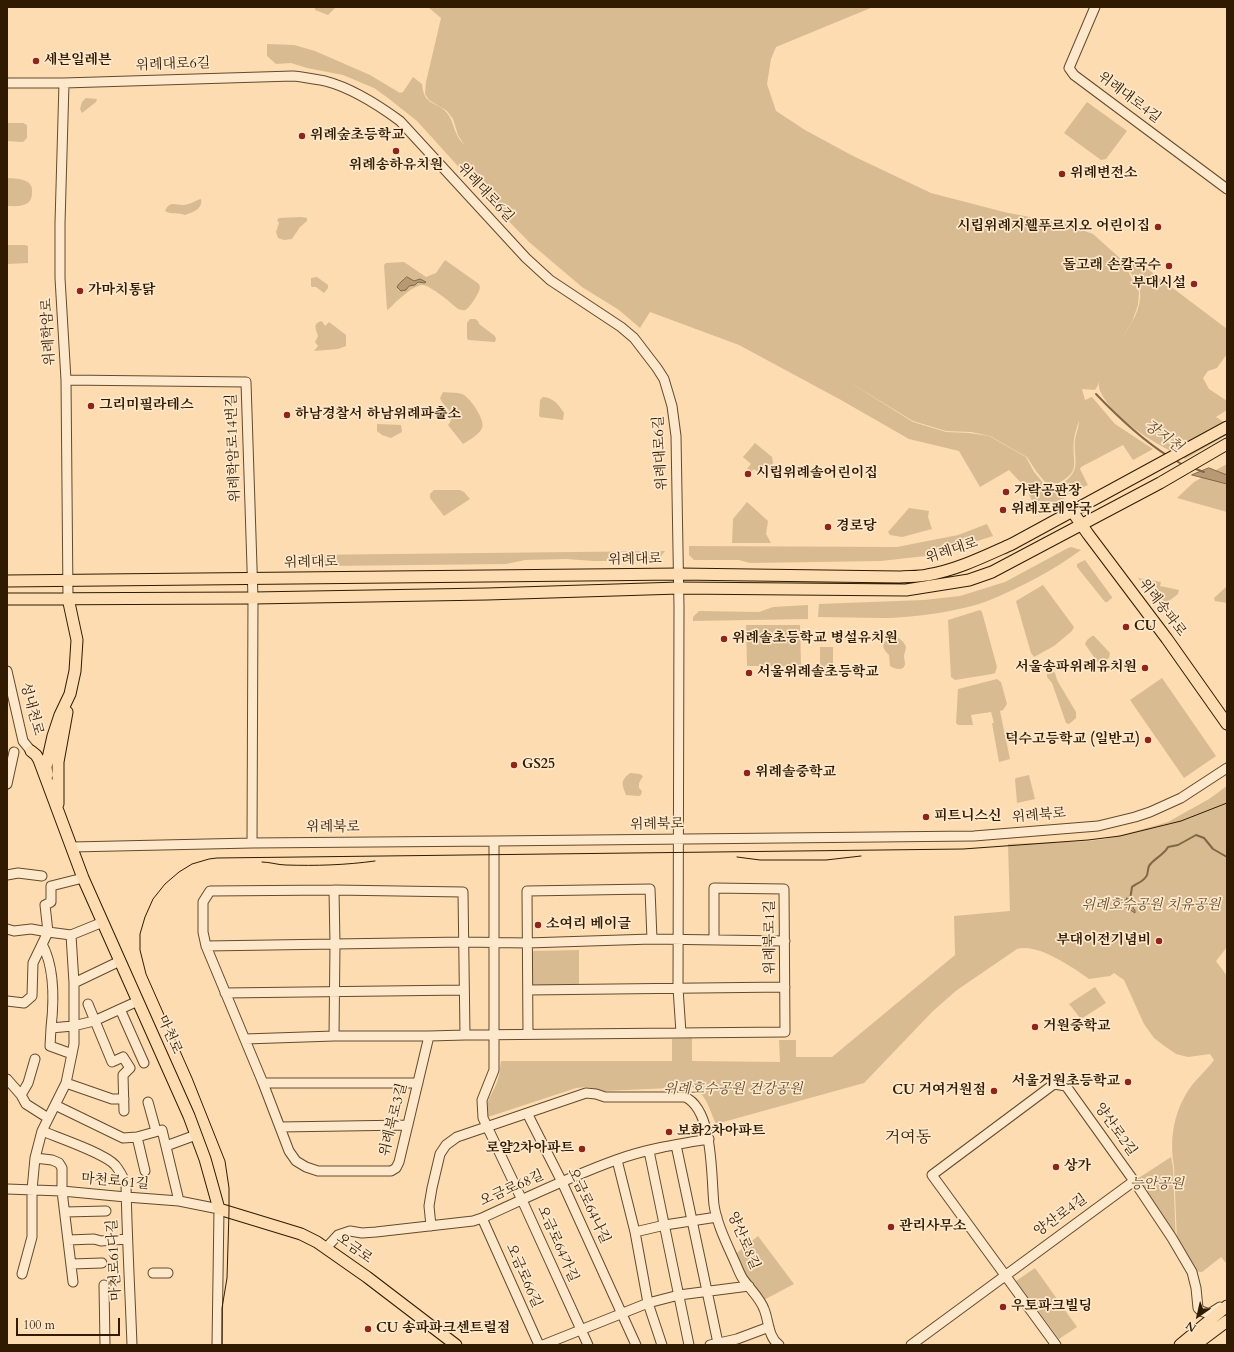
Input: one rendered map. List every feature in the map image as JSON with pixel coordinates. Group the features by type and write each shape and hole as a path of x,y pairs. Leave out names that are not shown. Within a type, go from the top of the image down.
{"main road":[{"name":"위례대로","path":"7,581 679,574 899,577 927,575 950,569 1012,544 1227,427"},
{"name":"위례대로","path":"7,599 252,598 501,594 679,588 906,590 969,580 992,572 1160,483 1227,444"},
{"name":"위례송파로","path":"1072,511 1167,639 1227,724"},
{"path":"58,809 58,762 75,671 77,640 68,598"},
{"path":"52,793 46,768 57,722 70,694"},
{"name":"마천로","path":"31,751 37,756 83,878 189,1116 214,1186 219,1209"},
{"name":"오금로","path":"219,1209 305,1236 326,1248 367,1277 456,1345"},
{"path":"1198,1338 1227,1305"},
{"path":"1180,1345 1198,1338 1227,1321"}],"street":[{"name":"위례대로4길","path":"1095,7 1069,68 1074,75 1227,189"},
{"name":"위례대로6길","path":"7,83 64,83 294,76 326,81 376,104 400,120 526,258 550,280 621,327 634,338 664,379 672,406 674,419 679,574 679,839"},
{"name":"위례학암로","path":"64,83 60,263 68,445 68,598"},
{"name":"위례학암로14번길","path":"66,380 246,382 252,579 252,843"},
{"name":"성내천로","path":"7,671 23,741 31,751"},
{"name":"성내천로","path":"11,753 26,749 31,751"},
{"path":"7,784 11,753"},
{"name":"위례북로","path":"72,847 252,843 494,842 974,836 1098,826 1135,817 1181,798 1227,768"},
{"path":"679,839 678,988 681,1033"},
{"path":"245,1040 334,1036 494,1034 494,842"},
{"path":"7,874 18,873 42,876"},
{"path":"7,1001 24,1003 32,996 33,963 48,932 44,905 51,902 51,886 83,878"},
{"name":"위례북로1길","path":"494,1034 785,1032 784,889 714,888 714,940"},
{"path":"528,1034 527,891 650,889 652,939"},
{"path":"334,890 334,1036"},
{"name":"위례북로3길","path":"429,1036 399,1162 396,1168 390,1171 318,1171 306,1167 296,1161 289,1151 263,1083 206,946 203,932 203,902 210,891 334,890 464,892 464,942"},
{"path":"7,929 14,931 31,929 72,935 103,922"},
{"path":"22,1274 32,1237 32,1190 35,1158 42,1131 66,1083 74,1044 72,935"},
{"path":"206,946 464,942 527,943 652,939 785,941"},
{"path":"464,942 465,1034"},
{"path":"42,944 49,960 54,1005 50,1046 72,1054"},
{"path":"74,984 120,961"},
{"name":"위례북로1길","path":"528,990 785,987"},
{"path":"225,993 464,990"},
{"path":"51,1028 73,1026 94,1021 138,1000"},
{"path":"88,1004 112,1062 123,1057 130,1068 123,1075 124,1111"},
{"path":"120,1009 142,1058 127,1063"},
{"name":"오금로64가길","path":"494,1034 494,1070 482,1100 483,1118 588,1345"},
{"path":"21,1095 28,1083 35,1058"},
{"path":"7,1079 21,1095 26,1104 48,1118"},
{"path":"66,1083 112,1099 124,1099"},
{"path":"263,1083 418,1083"},
{"name":"양산로2길","path":"1005,1275 932,1175 1054,1084 1066,1086 1134,1180 1192,1272 1196,1288 1198,1308 1201,1312 1209,1314 1221,1306 1227,1305"},
{"name":"양산로8길","path":"431,1226 429,1206 440,1154 446,1145 457,1137 586,1093 605,1097 685,1097 691,1100 700,1111 709,1139 717,1217 725,1239 743,1278 764,1308 774,1342 779,1345"},
{"path":"148,1102 156,1131"},
{"path":"55,1105 124,1138 137,1137 162,1130 179,1201"},
{"name":"오금로64나길","path":"527,1113 562,1182 636,1345"},
{"path":"280,1127 408,1124"},
{"name":"마천로61다길","path":"42,1131 104,1157 114,1164 122,1175 126,1184 132,1345"},
{"path":"166,1146 196,1135"},
{"path":"137,1137 145,1171"},
{"name":"오금로68길","path":"326,1248 338,1235 350,1231 362,1233 473,1221 617,1160 649,1150 709,1139"},
{"path":"676,1145 708,1292 714,1344 739,1342 769,1327"},
{"path":"649,1150 689,1345"},
{"path":"35,1158 52,1160 60,1163 62,1168 62,1191 73,1282"},
{"path":"617,1160 635,1232 648,1303 662,1345"},
{"name":"양산로4길","path":"911,1345 1134,1180"},
{"name":"마천로61길","path":"7,1189 62,1191 126,1198 179,1201 219,1209"},
{"name":"마천로","path":"218,1345 219,1209"},
{"path":"65,1212 106,1211"},
{"path":"635,1232 665,1225 717,1217"},
{"name":"오금로66길","path":"482,1218 539,1345"},
{"path":"68,1240 94,1239 101,1241 127,1239"},
{"path":"71,1264 102,1263"},
{"path":"153,1273 168,1273"},
{"path":"1005,1275 1056,1345"},
{"path":"104,1285 105,1345"},
{"path":"543,1345 648,1303 679,1295 749,1286"}],"green space":[{"path":"315,7 336,7 328,15 315,10"},
{"path":"428,7 873,7 776,47 771,59 767,84 776,111 805,130 853,156 931,193 1004,212 1065,224 1093,234 1122,260 1139,292 1138,305 1132,322 1138,310 1140,291 1122,258 1129,255 1227,329 1227,354 1217,368 1208,371 1203,378 1209,389 1227,401 1227,410 1216,417 1227,424 1227,435 1185,459 1149,439 1126,422 1107,402 1100,391 1098,382 1095,390 1082,389 1085,400 1092,397 1115,424 1153,449 1133,460 1123,445 1081,467 1080,469 1088,485 1067,495 1061,484 1068,479 1075,469 1075,440 1079,421 1074,439 1074,467 1069,476 1053,486 1048,485 1045,482 1027,457 990,436 971,432 946,431 913,421 844,379 913,422 946,432 989,436 1026,457 1034,472 1045,485 1052,489 1060,485 1067,497 1037,511 1026,488 1009,470 980,487 959,451 909,439 841,400 739,345 650,312 640,328 619,310 582,287 529,242 494,206 417,121 388,98 374,88 343,75 307,68 291,63 276,64 267,56 267,44 294,45 315,51 370,75 400,93 403,92 413,77 422,84 423,91 428,100 438,106 429,100 425,94 426,82 441,18","holes":["440,107 447,111 453,119 458,135 465,146 457,135 447,113"]},
{"path":"86,98 97,99 96,102 82,113 80,109 82,102"},
{"path":"1087,102 1127,131 1106,159 1101,160 1064,133"},
{"path":"7,123 23,123 27,125 27,138 23,142 7,141"},
{"path":"9,178 25,181 31,185 32,197 30,201 24,205 7,206 7,179"},
{"path":"201,199 199,208 185,215 165,211 167,207 172,204 190,204"},
{"path":"279,218 307,218 307,221 300,227 292,239 284,240 278,238 276,232 279,223 277,220"},
{"path":"7,245 28,246 28,263 7,264"},
{"path":"445,260 479,284 480,288 478,293 467,309 458,309 430,287 422,285 409,291 387,310 384,265 386,263 404,262 426,277 436,273"},
{"path":"317,277 328,285 328,288 324,293 316,287 311,286 311,278"},
{"path":"470,319 475,319 478,321 479,324 495,336 495,342 468,340 467,323"},
{"path":"322,321 325,326 329,322 346,335 346,346 338,349 314,351 318,346 315,342 318,336 316,325"},
{"path":"443,392 460,393 465,396 480,415 482,420 483,425 481,431 463,444 448,425 452,418 451,414 440,398"},
{"path":"543,397 553,400 558,404 564,413 563,420 539,416 540,400"},
{"path":"377,424 401,425 402,432 391,438 382,435 377,431"},
{"path":"755,443 772,457 773,463 763,476 754,469 751,472 747,469 751,464 743,457"},
{"path":"1227,464 1227,512 1177,498 1194,482"},
{"path":"434,490 460,490 470,499 444,516 430,498 430,494"},
{"path":"747,502 768,521 766,534 771,543 732,543 733,519"},
{"path":"909,508 929,511 928,517 932,529 902,537 890,535 888,532"},
{"path":"987,524 993,536 934,555 881,561 750,563 739,560 694,560 689,555 689,546 897,547 958,535"},
{"path":"1071,547 1081,550 1037,578 979,604 952,611 908,617 818,617 819,604 924,600 960,596 1005,582"},
{"path":"665,551 656,561 594,561 566,559 525,560 506,564 325,566 314,562 304,562 303,555"},
{"path":"1085,560 1112,597 1107,602 1105,602 1077,567 1077,564"},
{"path":"1138,578 1161,582 1160,586 1179,590 1178,594 1160,606"},
{"path":"1043,585 1074,627 1072,631 1054,646 1034,657 1031,653 1016,601"},
{"path":"1227,586 1227,603 1215,601 1214,598"},
{"path":"808,605 808,619 693,621 693,617 699,611 759,612 773,607"},
{"path":"980,610 982,612 997,667 995,673 955,680 951,677 948,620"},
{"path":"746,625 800,625 801,666 747,666"},
{"path":"891,636 900,639 906,647 904,656 905,666 901,669 890,666 889,655 883,648 885,641"},
{"path":"1092,636 1094,636 1110,653 1109,658 1103,663 1098,663 1085,644"},
{"path":"820,647 833,647 833,670 820,670"},
{"path":"1052,670 1076,712 1076,718 1069,724 1066,723 1052,683 1047,677 1047,673"},
{"path":"1162,678 1216,756 1184,778 1130,700"},
{"path":"997,679 1001,682 1007,704 1003,710 1000,711 1010,759 999,762 992,723 994,723 991,712 971,715 973,725 958,725 956,723 958,689"},
{"path":"630,773 640,774 643,776 639,783 639,788 642,791 641,795 639,796 626,795 623,781"},
{"path":"1029,775 1035,799 1017,803 1015,779"},
{"name":"위례호수공원 치유공원","path":"1227,786 1227,947 1216,961 1227,976 1227,1264 1221,1257 1202,1272 1193,1271 1177,1243 1172,1146 1174,1126 1180,1106 1185,1097 1193,1084 1214,1060 1210,1054 1188,1057 1176,1054 1154,1038 1144,1024 1124,980 1114,973 1110,976 1089,979 1074,968 1035,949 1017,949 957,990 933,1011 864,1083 716,1124 701,1093 692,1087 604,1091 587,1087 576,1088 488,1117 487,1105 497,1081 501,1061 672,1061 672,1039 692,1038 692,1061 780,1062 779,1040 796,1040 796,1057 832,1057 955,955 954,916 1010,911 1008,844 1089,841 1105,839 1136,831 1168,822 1209,799"},
{"path":"579,950 579,985 535,986 530,983 530,955 533,951"},
{"path":"1095,987 1106,1003 1081,1019 1069,1004"},
{"name":"능안공원","path":"1171,1157 1173,1167 1176,1246 1134,1181"},
{"path":"758,1236 794,1284 760,1302 733,1256"},
{"path":"1035,1268 1077,1327 1059,1339 1016,1281"}],"shaded area":[{"path":"407,277 414,281 420,279 426,282 418,282 415,285 409,286 406,290 401,291 397,287"},
{"name":"장지천","path":"1209,468 1227,475 1227,484 1192,475"},
{"path":"1127,898 1132,901 1135,913 1123,905 1120,900 1126,900"}],"waterway":[{"name":"장지천","path":"1096,394 1130,427 1168,456"},
{"name":"장지천","path":"1175,460 1183,465"},
{"name":"장지천","path":"1193,468 1204,472"},
{"path":"1130,900 1132,887 1145,879 1151,864 1168,847 1178,845 1196,835 1204,838 1213,849 1227,857"}],"tram line":[{"path":"222,1345 222,1308 227,1278 229,1212 229,1188 225,1161 192,1078 146,974 140,950 140,934 145,917 153,899 165,884 179,872 192,864 217,858 963,849 1088,840 1120,836 1181,821 1227,803"},
{"path":"737,857 760,860 826,860 861,856"},
{"path":"262,862 283,865 308,865 375,861"}],"place":[{"name":"세븐일레븐","path":"36,61"},
{"name":"위례숲초등학교","path":"302,136"},
{"name":"위례송하유치원","path":"396,151"},
{"name":"위례변전소","path":"1062,174"},
{"name":"시립위례지웰푸르지오 어린이집","path":"1158,227"},
{"name":"돌고래 손칼국수","path":"1169,266"},
{"name":"부대시설","path":"1194,284"},
{"name":"가마치통닭","path":"80,291"},
{"name":"그리미필라테스","path":"91,406"},
{"name":"하남경찰서 하남위례파출소","path":"287,415"},
{"name":"시립위례솔어린이집","path":"748,474"},
{"name":"가락공판장","path":"1006,492"},
{"name":"위례포레약국","path":"1003,510"},
{"name":"경로당","path":"828,527"},
{"name":"CU","path":"1126,627"},
{"name":"위례솔초등학교 병설유치원","path":"724,639"},
{"name":"서울송파위례유치원","path":"1145,668"},
{"name":"서울위례솔초등학교","path":"749,673"},
{"name":"덕수고등학교 (일반고)","path":"1148,740"},
{"name":"GS25","path":"514,765"},
{"name":"위례솔중학교","path":"747,773"},
{"name":"피트니스신","path":"926,817"},
{"name":"소여리 베이글","path":"538,925"},
{"name":"부대이전기념비","path":"1159,941"},
{"name":"거원중학교","path":"1035,1027"},
{"name":"서울거원초등학교","path":"1128,1082"},
{"name":"CU 거여거원점","path":"994,1091"},
{"name":"보화2차아파트","path":"669,1132"},
{"name":"로얄2차아파트","path":"582,1149"},
{"name":"상가","path":"1056,1167"},
{"name":"관리사무소","path":"891,1227"},
{"name":"우토파크빌딩","path":"1003,1307"},
{"name":"CU 송파파크센트럴점","path":"368,1329"}],"district":[{"name":"거여동","path":"908,1138"}],"park label":[{"name":"위례호수공원 건강공원","path":"733,1090"}]}
